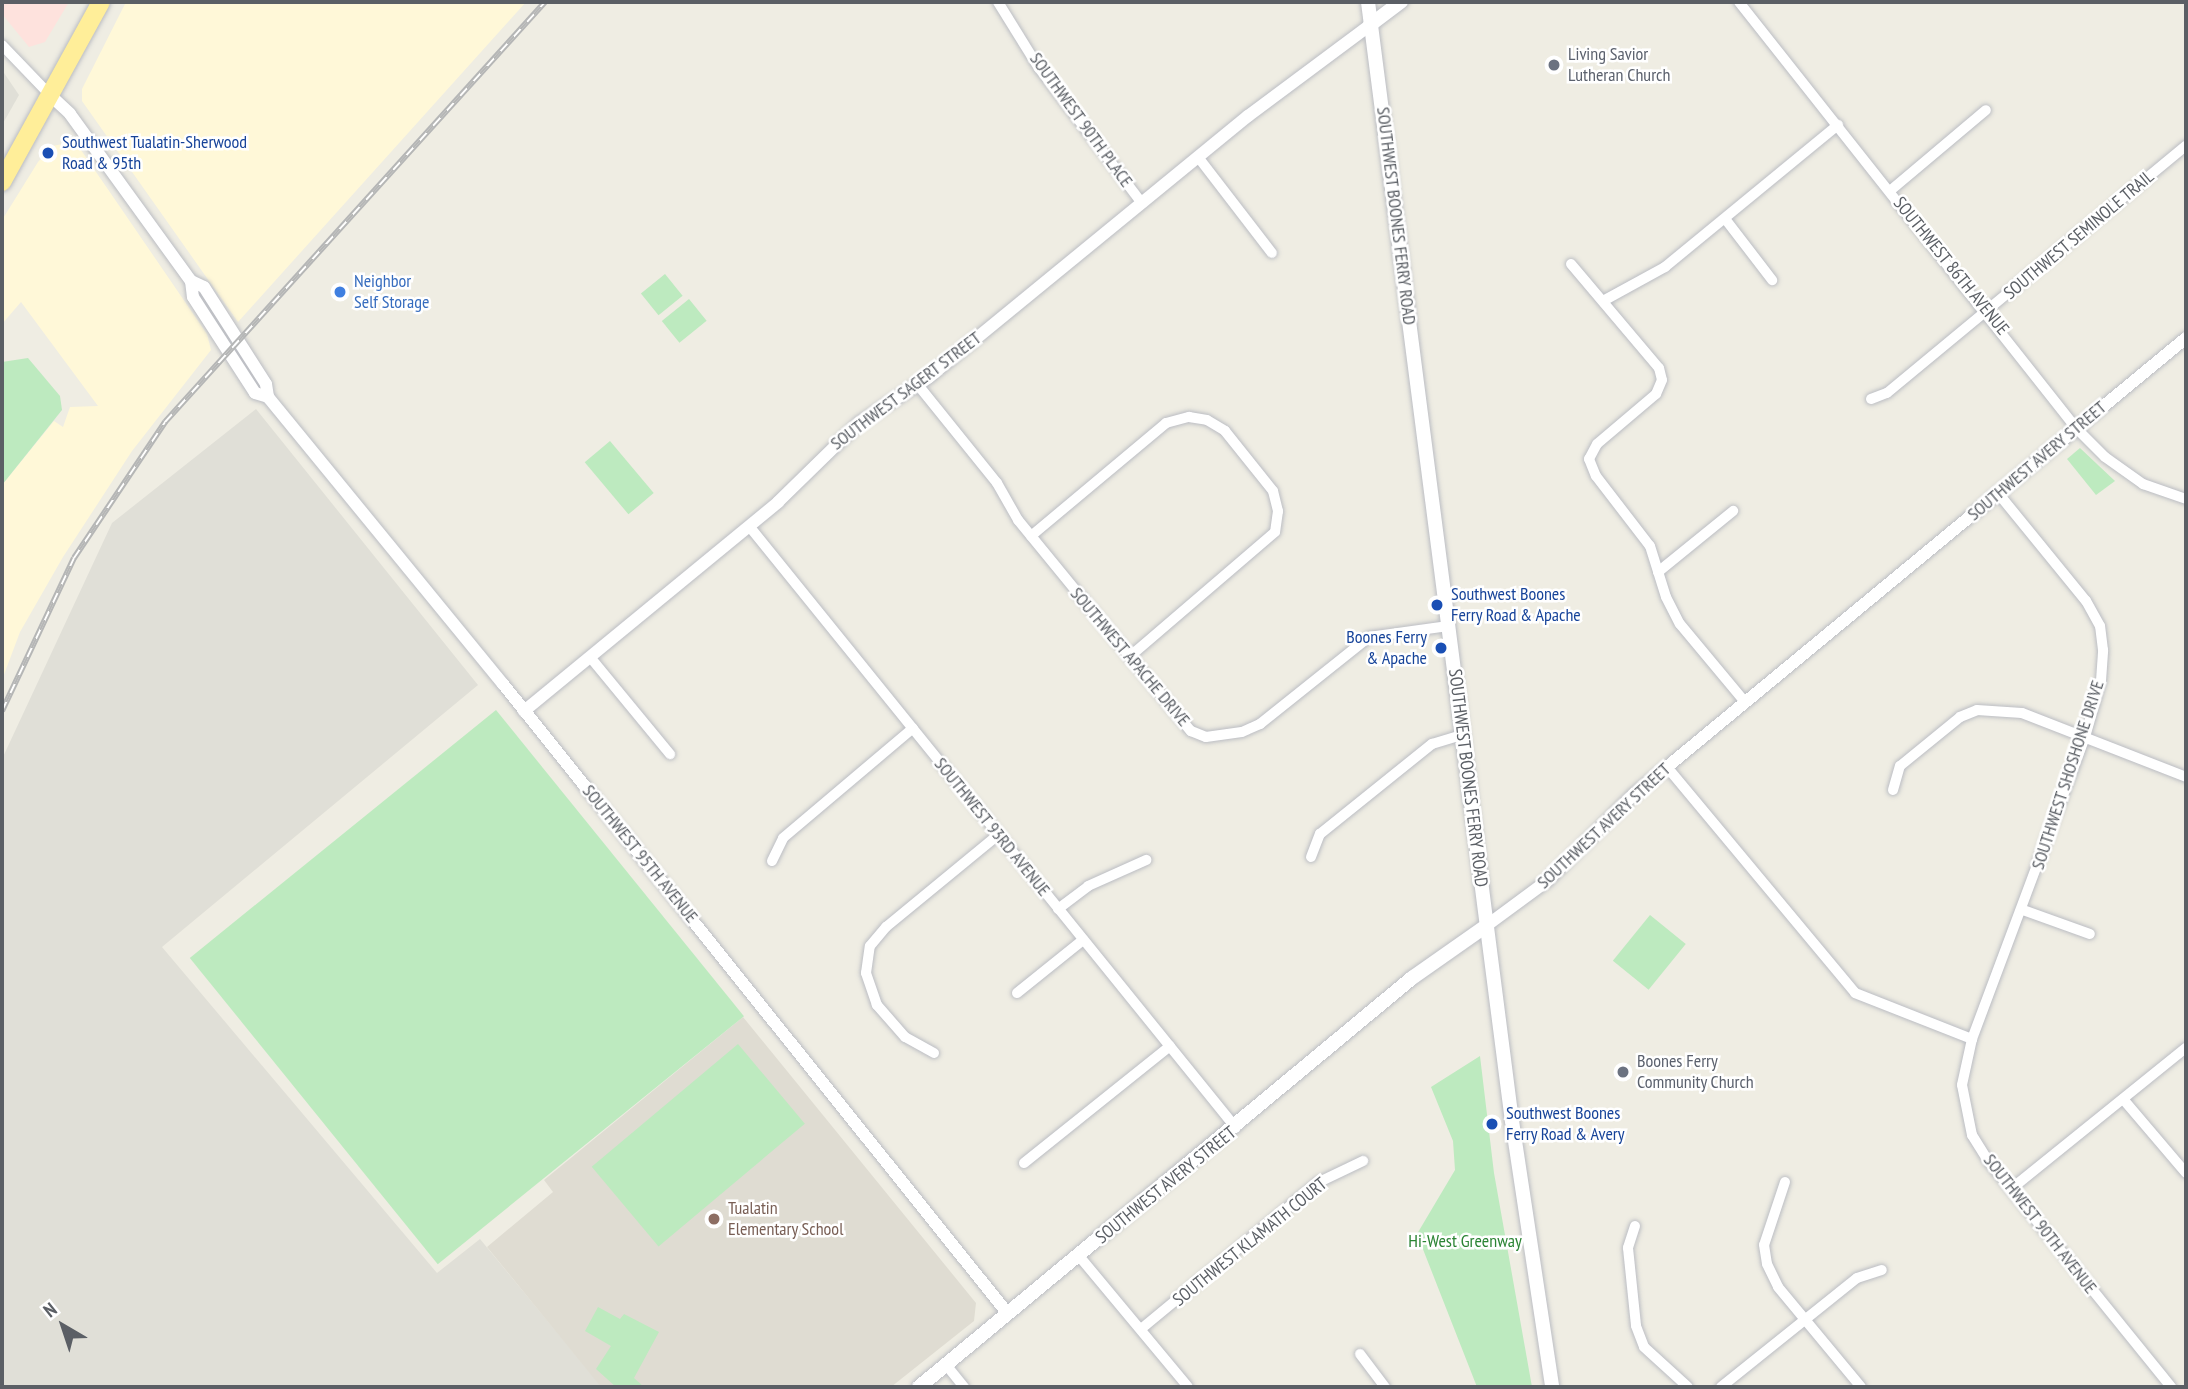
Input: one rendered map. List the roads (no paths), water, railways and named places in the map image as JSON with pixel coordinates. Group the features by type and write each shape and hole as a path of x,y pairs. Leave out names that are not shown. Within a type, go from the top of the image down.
{"highway":[{"path":"2,182 101,2"}],"main road":[{"name":"SOUTHWEST BOONES FERRY ROAD","path":"1368,2 1486,926 1538,1317 1552,1387"},
{"name":"SOUTHWEST SAGERT STREET","path":"1370,25 1401,2"},
{"name":"SOUTHWEST AVERY STREET","path":"919,1387 1237,1128 1412,978 1486,926"}],"street":[{"name":"SOUTHWEST 90TH PLACE","path":"998,2 1039,68 1142,203"},
{"name":"SOUTHWEST 86TH AVENUE","path":"1739,2 1988,311 2076,428 2105,457 2143,484 2186,499"},
{"name":"SOUTHWEST SAGERT STREET","path":"524,711 749,526 853,428 918,385 1198,158 1370,25"},
{"name":"SOUTHWEST 95TH AVENUE","path":"2,45 70,114 191,281 192,297 255,393 268,397 1009,1314"},
{"path":"1891,190 1986,110"},
{"path":"1603,301 1665,267 1726,220 1838,125"},
{"name":"SOUTHWEST SEMINOLE TRAIL","path":"1871,399 1888,393 2186,146"},
{"path":"1198,158 1272,253"},
{"path":"1726,220 1772,280"},
{"path":"1571,264 1659,368 1662,380 1656,394 1597,444 1589,459 1596,477 1650,546 1680,624 1745,702"},
{"name":"SOUTHWEST AVERY STREET","path":"1486,926 1547,881 1667,767 2186,338"},
{"name":"SOUTHWEST APACHE DRIVE","path":"918,385 997,483 1031,536 1191,731 1222,737 1260,724 1369,638 1448,626"},
{"path":"1031,536 1166,424 1189,417 1207,420 1225,432 1273,491 1278,512 1275,532 1129,657"},
{"name":"SOUTHWEST SHOSHONE DRIVE","path":"1972,1039 2023,910 2085,737 2101,681 2100,626 2086,601 1998,493"},
{"path":"1658,572 1733,511"},
{"name":"SOUTHWEST 93RD AVENUE","path":"749,526 1237,1128"},
{"path":"590,657 670,754"},
{"path":"1893,790 1900,766 1960,717 1977,710 2022,713 2186,777"},
{"path":"772,861 783,838 913,728"},
{"path":"1311,857 1320,834 1439,740 1462,735"},
{"path":"1667,767 1855,993 1972,1039"},
{"path":"934,1053 905,1037 877,1005 866,973 870,946 886,927 998,835"},
{"path":"1058,909 1088,887 1146,860"},
{"path":"2023,910 2090,934"},
{"path":"1017,993 1083,940"},
{"name":"SOUTHWEST 90TH AVENUE","path":"1972,1039 1962,1085 1964,1109 1972,1135 2011,1189 2171,1387"},
{"path":"1024,1163 1170,1046"},
{"path":"2011,1189 2186,1048"},
{"path":"2123,1100 2186,1173"},
{"name":"SOUTHWEST KLAMATH COURT","path":"1141,1329 1319,1182 1363,1161"},
{"path":"1785,1182 1764,1245 1767,1264 1778,1287 1861,1387"},
{"path":"1635,1226 1628,1248 1636,1326 1644,1348 1688,1387"},
{"path":"1079,1256 1188,1387"},
{"path":"1721,1387 1857,1278 1882,1270"},
{"path":"1360,1354 1385,1387"},
{"path":"947,1366 964,1387"}],"railway":[{"path":"2,711 74,558 165,422 545,2"}],"place":[{"name":"Living Savior Lutheran Church","path":"1554,65"},
{"name":"Southwest Tualatin-Sherwood Road & 95th","path":"48,153"},
{"name":"Neighbor Self Storage","path":"340,292"},
{"name":"Southwest Boones Ferry Road & Apache","path":"1437,605"},
{"name":"Boones Ferry & Apache","path":"1441,648"},
{"name":"Boones Ferry Community Church","path":"1623,1072"},
{"name":"Southwest Boones Ferry Road & Avery","path":"1492,1124"},
{"name":"Tualatin Elementary School","path":"714,1219"}],"park label":[{"name":"Hi-West Greenway","path":"1465,1241"}]}
